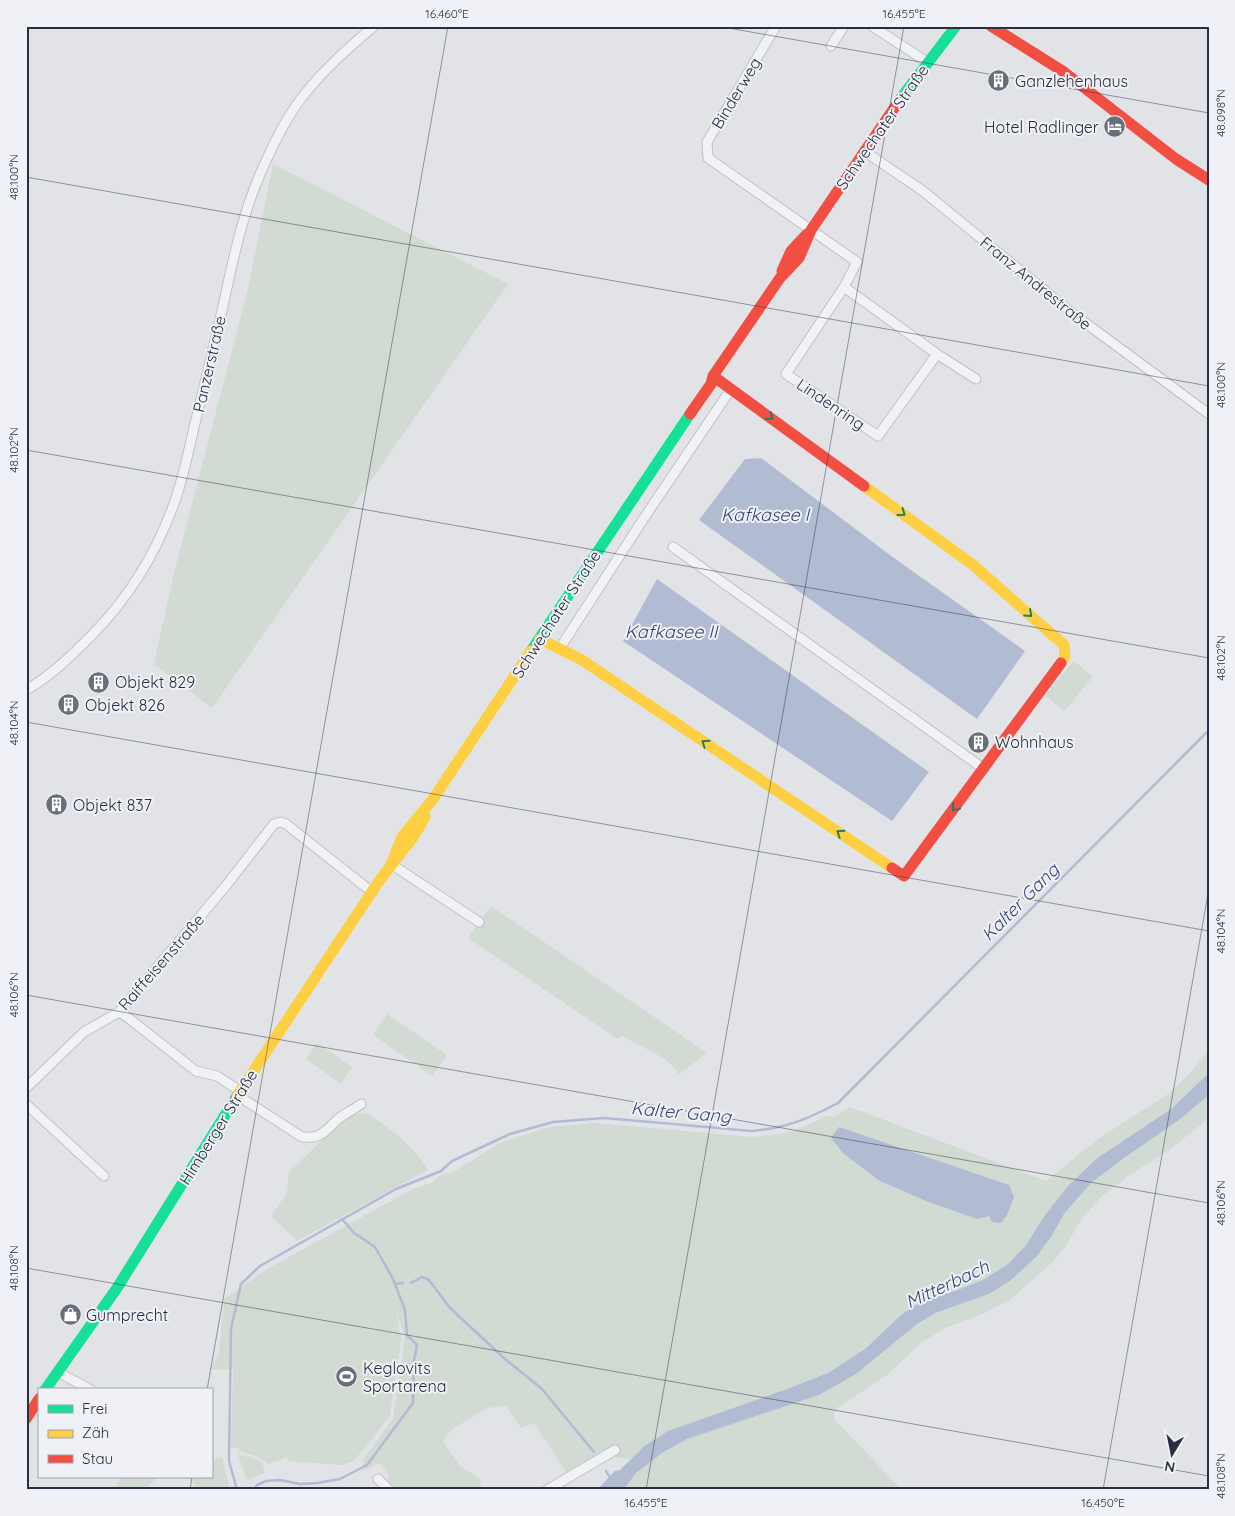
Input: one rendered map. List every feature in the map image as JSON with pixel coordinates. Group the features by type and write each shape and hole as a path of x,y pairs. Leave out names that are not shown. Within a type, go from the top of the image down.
{"main road":[{"name":"Schwechater Straße","path":"391,864 393,854 402,836 433,799 679,429 711,384 713,376 756,311 780,278 799,258 811,230 864,150 927,62 956,26"},
{"path":"991,26 1064,72 1176,159 1209,180"},
{"path":"540,639 582,660 904,876 1065,657 1064,645 972,564 713,376"},
{"name":"Himberger Straße","path":"46,1388 122,1280 239,1093 391,864"},
{"path":"26,1419 38,1401"}],"street":[{"name":"Panzerstraße","path":"26,690 42,681 72,656 110,616 124,599 162,534 176,497 234,253 247,209 261,172 300,101 341,55 374,26"},
{"name":"Binderweg","path":"776,26 707,142 708,158 811,230"},
{"path":"831,46 844,26"},
{"path":"872,26 927,62"},
{"name":"Franz Andrestraße","path":"864,150 923,192 1072,313 1209,414"},
{"name":"Lindenring","path":"811,230 857,262 844,287 786,374 878,436 937,354"},
{"path":"844,287 976,380"},
{"path":"560,648 642,521 731,389"},
{"path":"673,547 984,769"},
{"name":"Raiffeisenstraße","path":"26,1088 84,1032 119,1012 274,824 281,822 286,824 372,892"},
{"path":"391,864 479,922"},
{"path":"119,1012 196,1071 217,1076 302,1137 312,1138 321,1136 338,1119 361,1104"},
{"path":"26,1104 104,1176"},
{"path":"58,1372 88,1388"},
{"path":"547,1490 615,1450"},
{"path":"378,1479 389,1490"}],"shaded area":[{"path":"273,164 508,284 212,708 154,664 175,569 248,289"},
{"path":"1074,661 1093,677 1064,711 1045,695"},
{"path":"491,906 707,1053 678,1075 676,1069 663,1058 621,1035 618,1039 468,938"},
{"path":"387,1014 447,1055 432,1076 373,1035"},
{"path":"317,1043 352,1067 341,1084 306,1059"},
{"path":"1209,1050 1209,1073 1171,1109 1096,1159 1043,1218 1026,1245 1008,1264 983,1280 921,1302 901,1315 865,1349 828,1373 643,1447 630,1459 615,1457 608,1451 568,1475 534,1423 521,1428 506,1406 487,1408 451,1430 443,1441 460,1466 480,1479 481,1490 394,1490 390,1485 387,1472 379,1463 363,1471 364,1458 393,1419 405,1338 396,1311 401,1339 390,1415 367,1446 352,1462 342,1465 288,1461 286,1456 284,1459 268,1464 258,1457 239,1451 239,1448 231,1447 233,1370 210,1369 219,1355 224,1299 267,1269 413,1189 434,1182 436,1178 445,1173 450,1174 500,1143 549,1127 596,1123 752,1137 763,1136 800,1128 827,1115 834,1117 850,1107 1046,1181 1101,1137 1168,1094 1191,1072"},
{"path":"1209,1095 1209,1118 1172,1148 1128,1176 1102,1196 1080,1221 1067,1244 1054,1261 1011,1299 985,1313 943,1329 921,1343 887,1375 837,1408 834,1413 834,1419 902,1490 623,1490 636,1473 662,1453 687,1439 819,1395 856,1374 917,1324 935,1313 989,1294 1051,1237 1064,1214 1091,1183 1179,1120"},
{"path":"367,1113 409,1146 428,1170 297,1241 271,1216 287,1193 289,1172 352,1115"},
{"path":"238,1455 253,1458 262,1463 265,1473 247,1480"},
{"path":"222,1457 230,1490 198,1490 192,1480 184,1478 212,1478 212,1461"},
{"path":"121,1478 157,1478 144,1490 114,1490"}],"water":[{"name":"Kafkasee I","path":"761,458 894,558 1025,651 977,719 699,520 745,459"},
{"name":"Kafkasee II","path":"657,579 929,772 892,821 623,641"},
{"path":"1209,1073 1209,1095 1179,1120 1091,1183 1064,1214 1051,1237 1036,1257 1011,1280 989,1294 935,1313 917,1324 856,1374 819,1395 687,1439 662,1453 636,1473 623,1490 597,1490 615,1471 620,1470 643,1447 668,1431 828,1373 865,1349 901,1315 921,1302 983,1280 1008,1264 1026,1245 1043,1218 1068,1186 1096,1159 1171,1109"},
{"path":"839,1127 1009,1185 1014,1197 1007,1215 1001,1223 992,1222 989,1216 977,1219 926,1201 880,1181 844,1154 831,1138"}],"waterway":[{"name":"Kalter Gang","path":"237,1490 229,1461 231,1329 241,1284 260,1266 396,1189 441,1171 452,1161 510,1134 553,1122 604,1118 752,1131 776,1128 796,1122 838,1103 1209,730"},
{"path":"254,1490 257,1485 266,1481 280,1480 300,1484 340,1479 367,1465 413,1403 414,1361 417,1345 407,1335 405,1310 393,1279 375,1247 354,1233 342,1219"},
{"path":"411,1283 422,1277 429,1280 450,1308 505,1359 542,1389 594,1452"},
{"path":"395,1284 403,1283"},
{"path":"606,1471 610,1478"}],"traffic: fast":[{"path":"901,98 956,26"},
{"path":"531,651 690,414"},
{"path":"46,1388 117,1288 237,1096"}],"traffic: slow":[{"path":"864,486 972,564 1064,645 1065,657 1061,663"},
{"path":"540,639 582,660 892,868"},
{"path":"391,864 402,837 433,799 531,651"},
{"path":"237,1096 379,881 414,836 425,817"}],"traffic: jam":[{"path":"991,26 1064,72 1176,159 1209,180"},
{"path":"690,414 711,384 713,376 780,278 799,258 811,230 901,98"},
{"path":"782,271 791,251 807,234"},
{"path":"713,376 864,486"},
{"path":"892,868 904,876 1061,663"},
{"path":"26,1419 38,1401"}],"place":[{"name":"Ganzlehenhaus","path":"999,81"},
{"name":"Hotel Radlinger","path":"1115,127"},
{"name":"Objekt 829","path":"99,682"},
{"name":"Objekt 826","path":"69,705"},
{"name":"Wohnhaus","path":"979,742"},
{"name":"Objekt 837","path":"57,805"},
{"name":"Gumprecht","path":"70,1315"},
{"name":"Keglovits Sportarena","path":"347,1377"}],"water label":[{"name":"Mitterbach","path":"947,1284"}]}
